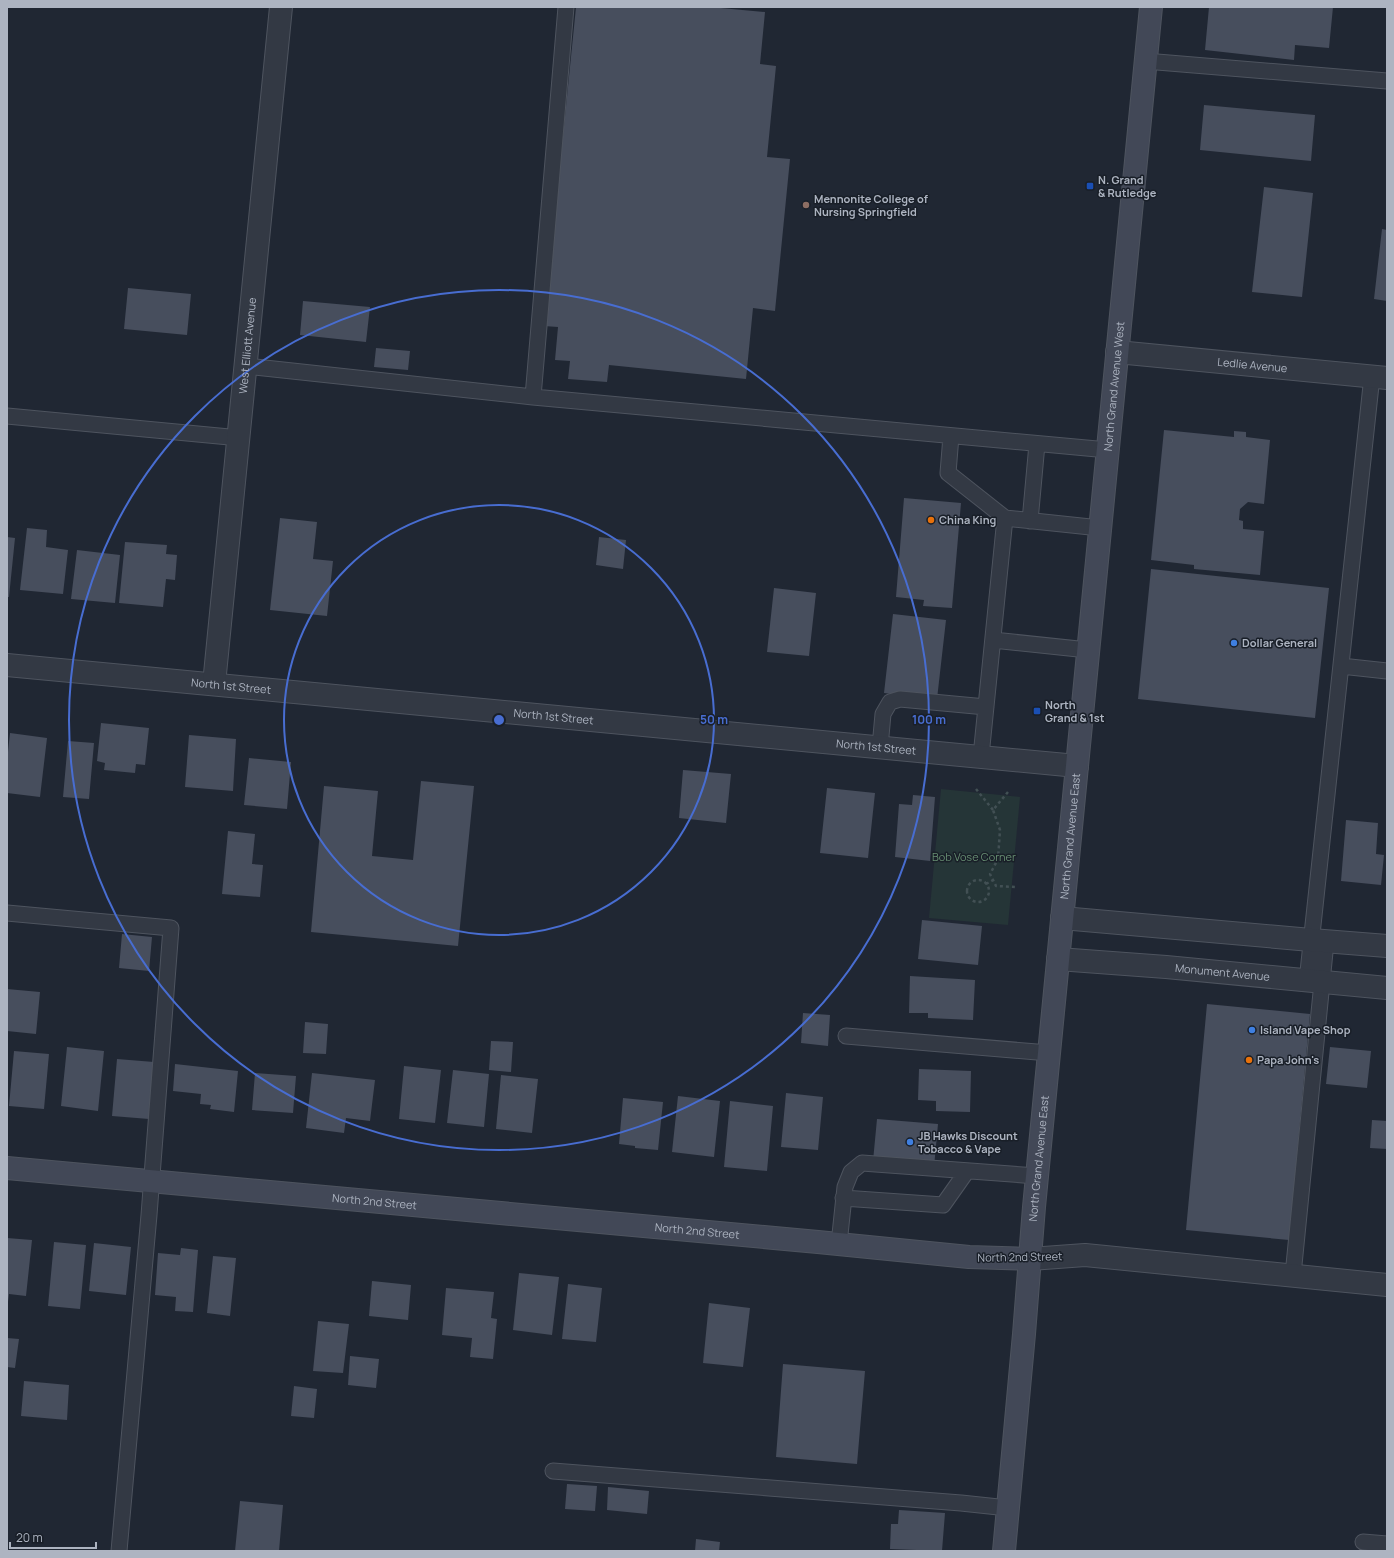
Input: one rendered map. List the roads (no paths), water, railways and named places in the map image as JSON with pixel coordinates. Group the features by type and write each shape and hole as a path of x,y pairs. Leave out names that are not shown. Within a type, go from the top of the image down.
{"main road":[{"name":"North Grand Avenue West","path":"1077,766 1150,7"},
{"name":"North Grand Avenue East","path":"1004,1551 1037,1176 1077,766"},
{"name":"North 2nd Street","path":"7,1168 969,1257 1030,1259"}],"street":[{"name":"West Elliott Avenue","path":"214,684 240,438 281,7"},
{"name":"Ledlie Avenue","path":"1117,352 1380,377"},
{"name":"North 1st Street","path":"7,665 1077,766"},
{"path":"1062,918 1387,946"},
{"name":"Monument Avenue","path":"1058,959 1166,967 1387,988"},
{"name":"North 2nd Street","path":"1030,1259 1085,1255 1387,1285"}],"lane":[{"path":"533,396 566,7"},
{"path":"1145,61 1387,81"},
{"path":"246,366 533,396 1108,450"},
{"path":"1293,1275 1314,981 1341,666 1380,377"},
{"path":"7,416 240,438"},
{"path":"951,436 948,473 1005,518 1100,528"},
{"path":"1030,521 1037,444"},
{"path":"981,756 1005,518"},
{"path":"993,640 1088,650"},
{"path":"1341,666 1387,671"},
{"path":"880,747 883,714 890,702 900,699 986,707"},
{"path":"7,913 171,928 147,1231 119,1551"},
{"path":"846,1036 1049,1053"},
{"path":"839,1244 845,1186 851,1172 862,1163 1037,1176"},
{"path":"843,1198 942,1205 967,1171"},
{"path":"553,1471 1008,1508"},
{"path":"1363,1542 1387,1544"}],"place":[{"name":"N. Grand & Rutledge","path":"1090,186"},
{"name":"Mennonite College of Nursing Springfield","path":"806,205"},
{"name":"China King","path":"931,520"},
{"name":"Dollar General","path":"1234,643"},
{"name":"North Grand & 1st","path":"1037,711"},
{"name":"Island Vape Shop","path":"1252,1030"},
{"name":"Papa John's","path":"1249,1060"},
{"name":"JB Hawks Discount Tobacco & Vape","path":"910,1142"}],"park label":[{"name":"Bob Vose Corner","path":"974,857"}]}
